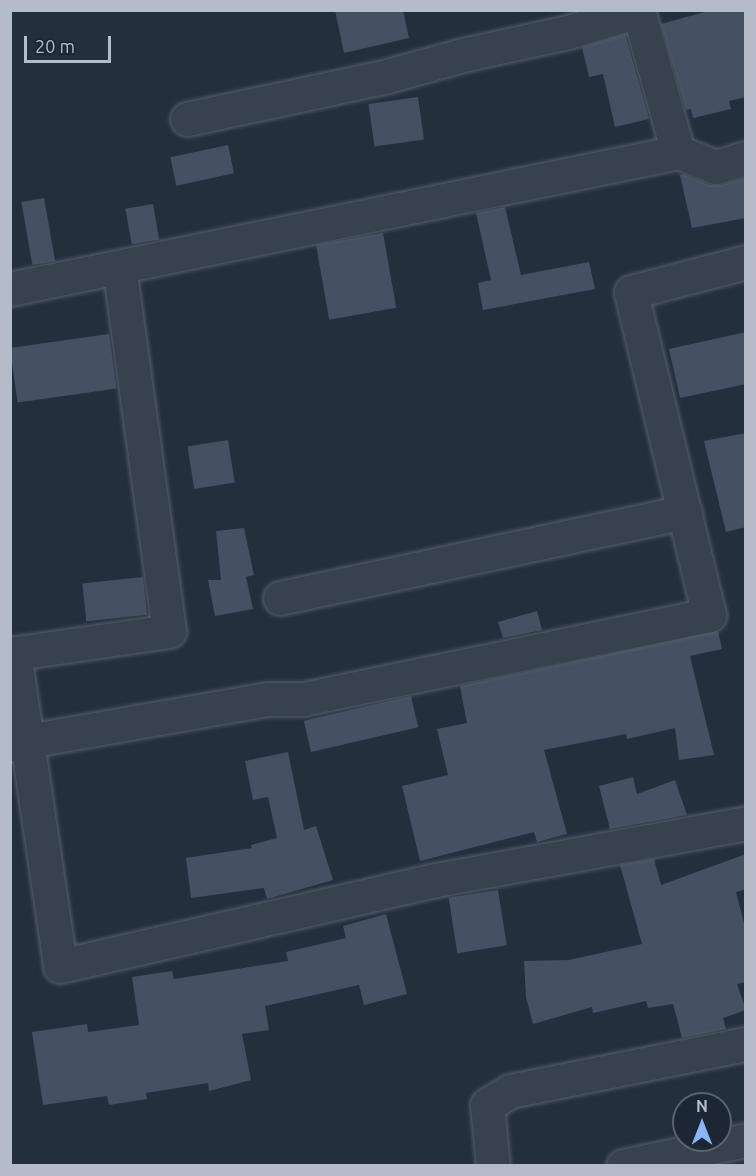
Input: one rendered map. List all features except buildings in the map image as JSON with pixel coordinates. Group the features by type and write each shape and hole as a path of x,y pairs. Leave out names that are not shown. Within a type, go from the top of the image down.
{"street":[{"path":"187,119 387,76 467,54 568,32 638,11 678,152"},
{"path":"10,289 678,152 716,167 746,158"},
{"path":"19,743 269,699 303,699 709,615 631,292 746,262"},
{"path":"119,268 169,631 13,654 19,743 60,966 436,880 746,823"},
{"path":"279,598 685,512"},
{"path":"493,1166 487,1105 510,1091 746,1044"},
{"path":"623,1166 746,1140"}]}
